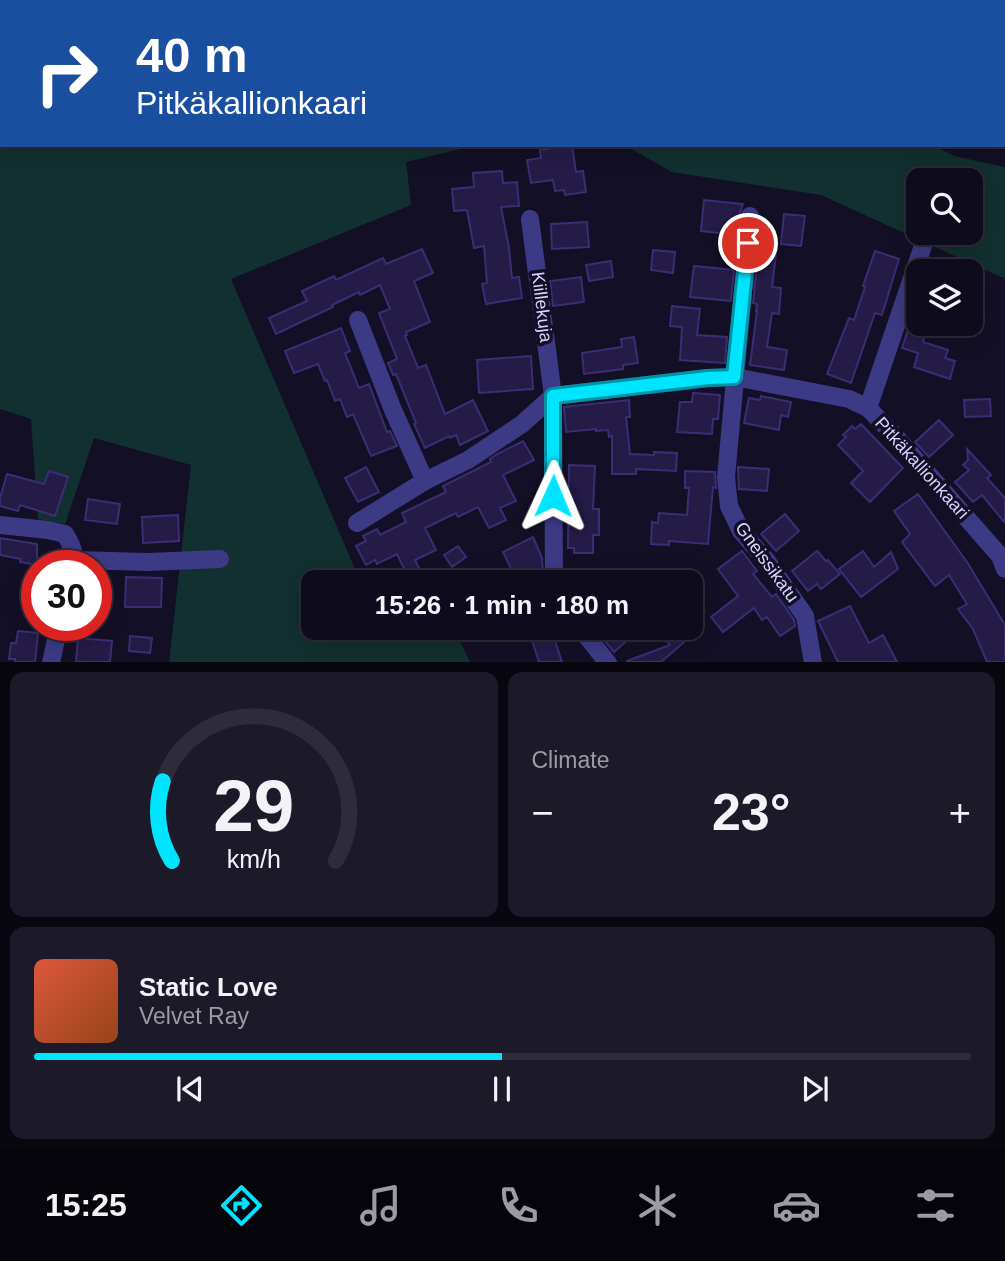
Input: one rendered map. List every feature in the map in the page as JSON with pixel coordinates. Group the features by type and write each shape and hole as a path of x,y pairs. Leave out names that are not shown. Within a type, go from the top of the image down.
{"street":[{"name":"Gneissikatu","path":"750,216 726,477 729,506 741,531 766,560 805,616 813,662"},
{"name":"Kiillekuja","path":"530,219 553,396 554,570"},
{"path":"867,408 923,245"},
{"path":"358,320 393,410 425,481"},
{"name":"Pitkäkallionkaari","path":"553,396 734,377 849,399 867,408 895,436 1000,556 1005,569"},
{"path":"357,523 425,481 468,460 522,424 553,396"},
{"path":"0,525 65,534 73,550"},
{"path":"112,562 220,559"},
{"path":"590,640 607,662"},
{"path":"51,662 56,641"}],"green space":[{"path":"0,147 469,147 406,162 411,205 231,279 355,570 301,570 301,640 460,640 470,662 169,662 191,465 94,438 65,524 38,519 31,419 0,409"},
{"path":"628,147 937,147 954,156 1005,167 1005,279 983,269 983,259 961,259 931,245 983,245 983,168 906,168 906,234 821,195 672,172"}],"building":[{"path":"572,147 576,172 583,171 586,192 565,195 564,190 555,191 553,180 531,183 527,160 541,158 540,150"},
{"path":"502,171 503,183 517,182 519,206 501,207 512,278 519,277 522,298 486,304 482,284 487,283 484,246 474,248 467,210 454,211 452,189 474,187 473,173"},
{"path":"704,200 743,204 737,235 701,231"},
{"path":"784,214 805,216 801,246 781,244"},
{"path":"587,222 589,247 552,249 551,224"},
{"path":"759,244 777,246 772,287 781,288 779,314 772,313 767,347 787,350 784,370 750,365 757,311 757,304 753,303"},
{"path":"422,249 433,273 414,281 430,322 406,332 405,336 418,368 426,365 445,414 473,400 488,431 460,445 456,435 425,448 396,374 393,375 388,363 397,359 379,313 390,309 380,285 360,295 359,292 276,334 269,318 307,301 302,291 334,276 336,280 383,258 386,264"},
{"path":"653,250 675,252 673,273 651,270"},
{"path":"875,251 899,259 882,315 875,313 851,383 827,374 849,318 854,320"},
{"path":"611,261 613,277 589,281 586,265"},
{"path":"694,266 734,270 731,301 690,297"},
{"path":"581,277 584,302 553,306 550,281"},
{"path":"672,306 700,309 697,335 727,337 725,363 680,360 682,327 670,326"},
{"path":"341,328 350,351 345,353 359,388 369,384 387,432 390,431 397,446 371,456 353,414 347,417 340,399 335,401 318,364 294,373 285,351"},
{"path":"906,336 925,336 923,342 948,350 945,358 955,361 950,379 914,367 918,353 902,348"},
{"path":"634,337 638,363 623,365 623,369 584,374 582,353 622,347 621,339"},
{"path":"531,356 533,389 479,393 477,360"},
{"path":"693,393 720,395 718,419 713,419 712,434 677,432 680,402 692,402"},
{"path":"761,396 791,402 788,417 781,415 779,430 744,423 749,398 760,400"},
{"path":"990,399 991,416 965,417 964,400"},
{"path":"629,400 630,417 626,417 630,454 677,453 676,471 636,469 636,474 612,474 612,436 609,437 608,430 566,432 564,407"},
{"path":"939,420 953,435 929,457 915,442"},
{"path":"861,424 903,468 870,502 851,483 863,471 838,445 852,426 855,429"},
{"path":"523,441 534,460 503,475 516,501 500,508 506,520 489,528 478,507 458,517 456,513 425,528 436,550 415,560 420,570 405,570 397,554 377,564 375,560 366,565 356,546 366,541 363,536 377,529 380,535 406,522 402,513 446,492 443,486 491,462 490,459"},
{"path":"967,449 991,475 987,478 1005,498 1005,523 982,495 973,502 955,482 969,470 963,465 968,460"},
{"path":"569,465 595,466 593,509 599,509 599,535 593,535 593,553 574,553 574,548 568,548"},
{"path":"366,467 379,492 358,502 345,478"},
{"path":"738,467 769,469 767,491 739,489"},
{"path":"49,471 68,477 55,516 20,505 18,511 0,506 7,474 44,484"},
{"path":"685,471 715,472 716,488 713,487 708,544 669,541 669,545 651,544 652,522 658,523 659,513 687,515 689,488 685,488"},
{"path":"918,494 967,562 1005,625 1005,662 987,662 973,629 958,609 967,604 949,575 935,586 902,542 910,534 894,511"},
{"path":"88,499 120,504 117,524 85,520"},
{"path":"785,514 799,531 776,551 761,534"},
{"path":"178,515 179,541 143,543 142,517"},
{"path":"533,537 542,558 543,570 512,570 503,552"},
{"path":"0,538 37,544 37,550 21,550 21,559 0,555"},
{"path":"458,546 466,557 452,567 444,555"},
{"path":"742,551 757,571 753,574 772,597 776,594 794,620 795,626 780,636 767,617 762,620 754,608 723,632 711,617 738,596 718,569"},
{"path":"817,551 840,574 821,589 817,584 808,591 792,571"},
{"path":"863,551 874,567 891,552 898,569 861,597 839,569"},
{"path":"126,577 162,578 161,607 125,607"},
{"path":"850,606 869,643 883,635 897,662 838,662 818,621"},
{"path":"18,631 21,631 21,641 37,641 35,662 15,662 15,659 9,659 11,643 16,643"},
{"path":"130,636 152,638 150,653 129,651"},
{"path":"532,640 555,640 562,662 539,662"},
{"path":"604,640 628,640 614,652"},
{"path":"666,640 687,640 661,662 627,662 627,661 670,645"},
{"path":"78,641 112,641 110,662 76,662"}],"route":[{"path":"553,496 553,396 734,377 748,243"}]}
